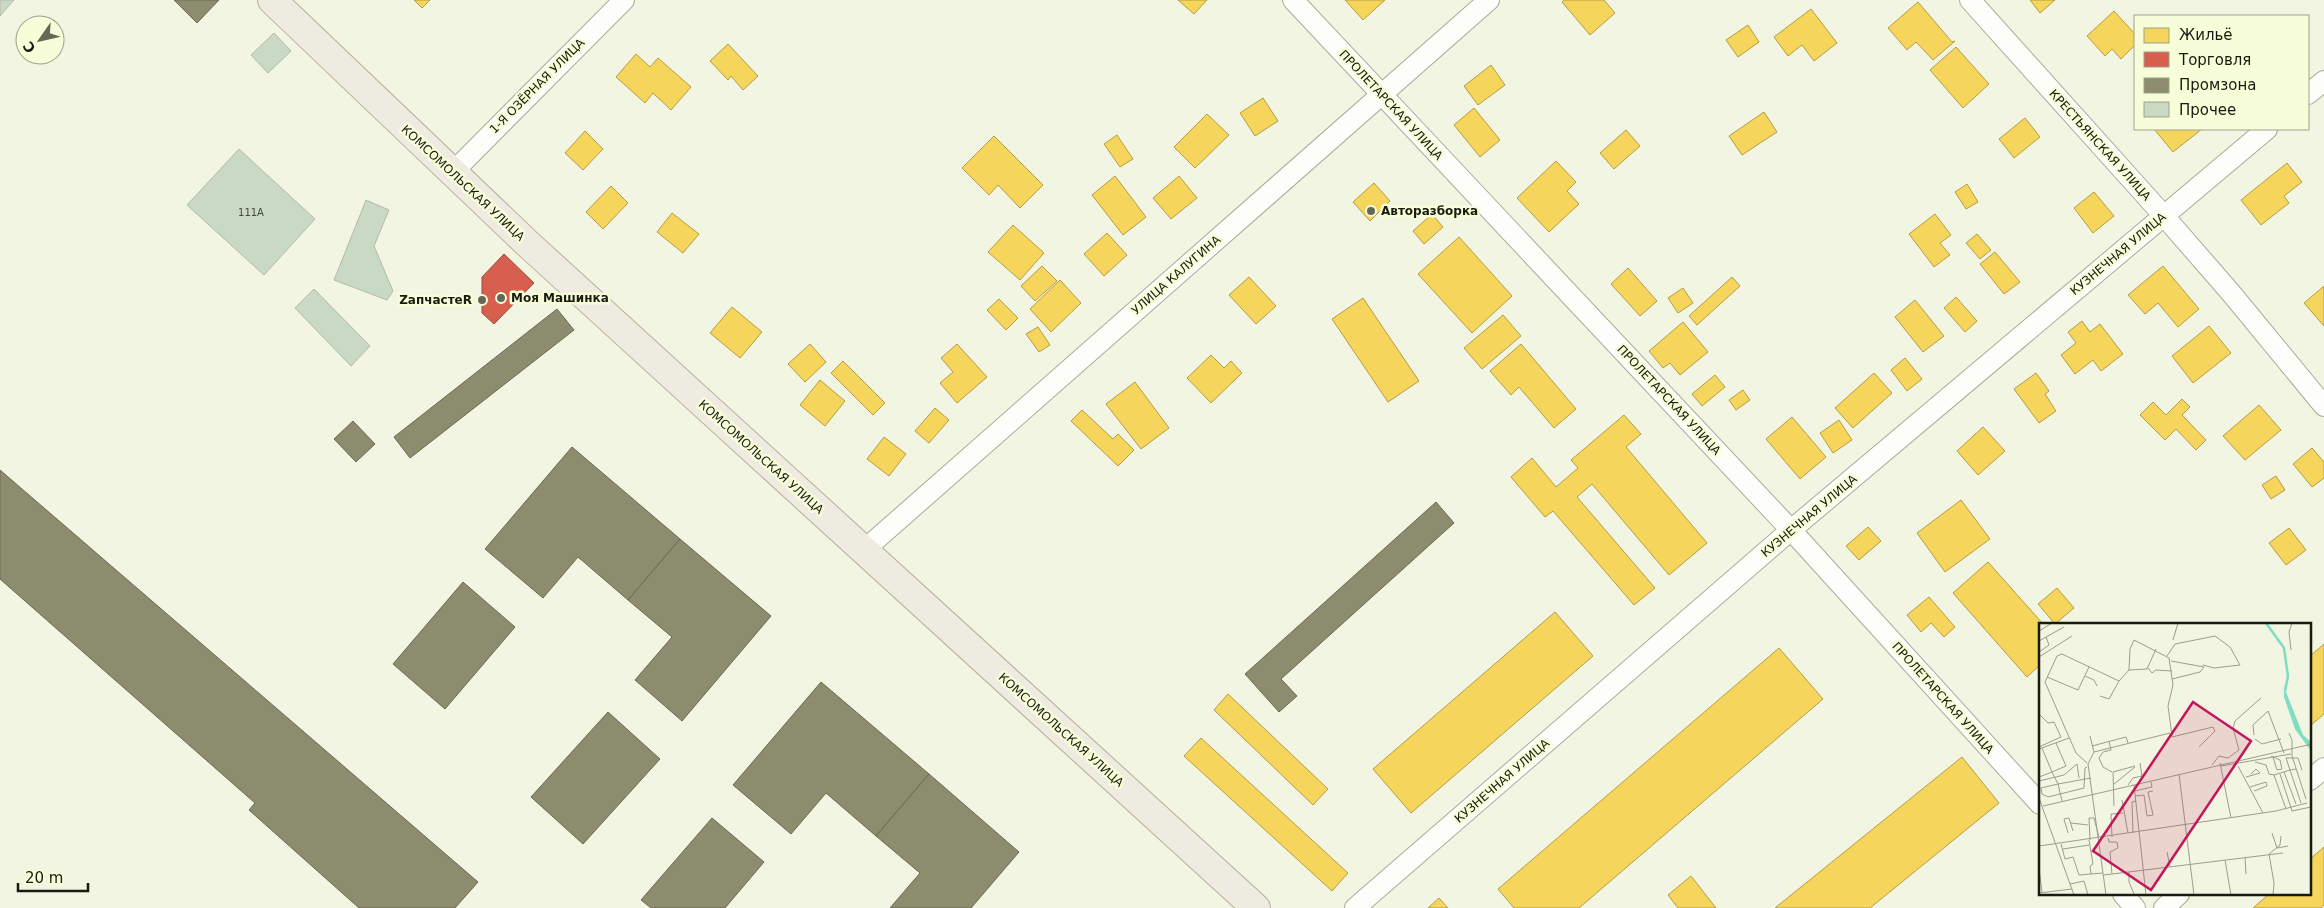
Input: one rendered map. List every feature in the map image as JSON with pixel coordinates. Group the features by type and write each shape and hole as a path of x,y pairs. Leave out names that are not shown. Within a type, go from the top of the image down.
{"main road":[{"name":"КОМСОМОЛЬСКАЯ УЛИЦА","path":"272,0 452,173 863,551 1256,908"}],"street":[{"name":"1-Я ОЗЁРНАЯ УЛИЦА","path":"452,173 624,0"},
{"name":"ПРОЛЕТАРСКАЯ УЛИЦА","path":"1293,0 1791,530 2039,803"},
{"name":"УЛИЦА КАЛУГИНА","path":"863,551 1489,0"},
{"name":"КРЕСТЬЯНСКАЯ УЛИЦА","path":"1970,0 2164,216 2231,293 2324,406"},
{"path":"2309,93 2324,81"},
{"name":"КУЗНЕЧНАЯ УЛИЦА","path":"1354,908 1791,530 2266,130"},
{"path":"2312,778 2324,768"},
{"path":"2125,896 2135,908"},
{"path":"2164,908 2177,896"}],"building: Жильё":[{"path":"414,0 430,0 422,8"},
{"path":"1178,0 1207,0 1194,14"},
{"path":"1345,0 1385,0 1363,20"},
{"path":"1564,0 1604,0 1615,13 1590,35 1562,2"},
{"path":"2030,0 2055,0 2040,13"},
{"path":"1918,2 1952,42 1955,41 1933,60 1916,42 1907,50 1888,28"},
{"path":"1811,9 1837,43 1814,61 1802,45 1788,56 1774,37"},
{"path":"2114,11 2134,33 2134,46 2121,59 2112,49 2105,56 2087,36"},
{"path":"1748,25 1759,42 1738,57 1726,40"},
{"path":"728,44 758,76 743,90 731,76 728,80 710,61"},
{"path":"1956,47 1989,84 1963,108 1930,70"},
{"path":"636,54 650,67 658,58 691,87 671,110 653,93 645,103 616,77"},
{"path":"1491,65 1505,85 1478,105 1464,86"},
{"path":"1263,98 1278,121 1255,136 1240,113"},
{"path":"1474,108 1500,140 1480,157 1454,125"},
{"path":"1764,112 1777,132 1742,155 1729,136"},
{"path":"1207,114 1229,135 1195,168 1174,147"},
{"path":"2025,118 2040,137 2014,158 1999,139"},
{"path":"1626,130 1640,146 1614,169 1600,153"},
{"path":"2155,130 2201,130 2173,152"},
{"path":"585,131 603,149 583,170 565,153"},
{"path":"1117,135 1133,159 1120,167 1104,144"},
{"path":"994,136 1043,185 1020,208 998,185 989,195 962,168"},
{"path":"1556,161 1576,182 1567,191 1579,204 1549,232 1517,198"},
{"path":"2287,163 2302,182 2284,196 2289,203 2261,225 2241,200"},
{"path":"1115,176 1146,217 1123,235 1092,195"},
{"path":"1179,176 1197,198 1171,219 1153,198"},
{"name":"Авторазборка","path":"1374,183 1390,201 1370,221 1353,202"},
{"path":"1967,184 1978,202 1966,209 1955,192"},
{"path":"611,186 628,203 603,229 586,212"},
{"path":"2094,192 2114,216 2093,233 2074,208"},
{"path":"672,213 699,234 683,253 657,232"},
{"path":"1432,214 1443,227 1424,244 1413,231"},
{"path":"1935,214 1951,235 1940,243 1950,255 1934,267 1909,234"},
{"path":"1013,225 1044,253 1020,280 988,252"},
{"path":"1107,233 1127,255 1104,276 1084,254"},
{"path":"1977,234 1991,250 1980,259 1966,243"},
{"path":"1459,237 1512,296 1472,333 1418,274"},
{"path":"1995,252 2020,282 2004,294 1980,264"},
{"path":"1042,266 1057,281 1035,301 1021,286"},
{"path":"2163,266 2199,309 2178,327 2158,303 2145,314 2128,295"},
{"path":"1628,268 1657,301 1640,316 1611,284"},
{"path":"1249,277 1276,306 1256,324 1229,295"},
{"path":"1732,277 1740,286 1697,325 1689,316"},
{"path":"1060,280 1081,303 1051,332 1030,309"},
{"path":"2324,286 2324,326 2304,303"},
{"path":"1683,288 1693,303 1678,313 1668,298"},
{"path":"1956,297 1977,321 1965,332 1944,308"},
{"path":"1363,298 1419,381 1388,402 1332,319"},
{"path":"999,299 1018,318 1006,330 987,310"},
{"path":"1915,300 1944,336 1923,352 1895,317"},
{"path":"732,307 762,332 740,358 710,333"},
{"path":"1503,315 1521,336 1482,369 1464,348"},
{"path":"2082,321 2090,332 2100,324 2123,354 2101,371 2093,360 2075,374 2061,355 2076,343 2068,332"},
{"path":"1683,322 1708,352 1680,375 1670,363 1663,368 1649,351"},
{"path":"2209,326 2231,353 2193,383 2172,356"},
{"path":"1038,327 1050,345 1039,352 1026,334"},
{"path":"810,344 826,362 805,382 788,364"},
{"path":"957,344 987,377 957,403 940,383 953,372 941,358"},
{"path":"1521,344 1576,409 1554,428 1519,387 1511,395 1490,371"},
{"path":"1211,355 1224,368 1231,361 1242,373 1211,403 1187,378"},
{"path":"1905,358 1922,379 1907,391 1891,370"},
{"path":"843,361 885,403 873,415 831,373"},
{"path":"1874,373 1892,393 1853,428 1835,408"},
{"path":"2036,373 2049,391 2045,394 2056,411 2039,423 2014,389"},
{"path":"1715,375 1725,387 1702,406 1692,394"},
{"path":"820,380 845,401 825,426 800,405"},
{"path":"1135,382 1169,428 1141,449 1106,404"},
{"path":"1743,390 1750,400 1736,410 1729,400"},
{"path":"2182,399 2190,407 2182,415 2206,440 2196,450 2176,429 2165,440 2140,415 2153,402 2166,415"},
{"path":"2259,405 2281,430 2245,460 2223,436"},
{"path":"935,408 949,420 929,443 915,431"},
{"path":"1082,410 1113,439 1118,434 1134,450 1118,466 1071,421"},
{"path":"1624,415 1641,434 1626,447 1707,543 1669,575 1592,484 1577,497 1655,588 1634,605 1553,511 1545,517 1511,477 1532,458 1556,487 1578,468 1571,460"},
{"path":"1792,417 1826,457 1800,479 1766,439"},
{"path":"1839,420 1852,440 1833,453 1820,433"},
{"path":"1983,427 2005,451 1978,475 1957,451"},
{"path":"884,437 906,454 889,476 867,459"},
{"path":"2312,448 2324,462 2324,478 2312,487 2293,464"},
{"path":"2276,476 2285,490 2271,499 2262,485"},
{"path":"1961,500 1990,539 1945,572 1917,533"},
{"path":"1868,527 1881,541 1859,560 1846,546"},
{"path":"2289,528 2306,550 2286,565 2269,543"},
{"path":"1988,562 2042,623 2039,623 2039,666 2027,677 1953,593"},
{"path":"2057,588 2074,608 2054,623 2038,604"},
{"path":"1929,597 1955,627 1944,637 1931,623 1921,632 1907,615"},
{"path":"1555,612 1593,656 1411,813 1373,769"},
{"path":"2324,644 2324,714 2312,724 2312,654"},
{"path":"1779,648 1823,699 1579,908 1514,908 1498,889"},
{"path":"1228,694 1328,789 1313,805 1214,710"},
{"path":"1201,738 1348,873 1332,891 1184,756"},
{"path":"1962,757 1999,803 1870,908 1775,908"},
{"path":"2324,847 2324,905 2321,908 2253,908 2267,896 2312,896 2312,857"},
{"path":"1691,876 1716,908 1678,908 1668,895"},
{"path":"1439,898 1448,908 1428,908"}],"building: Торговля":[{"name":"Моя Машинка","path":"504,254 534,283 494,324 482,313 482,277"}],"building: Промзона":[{"path":"174,0 219,0 197,23"},
{"path":"557,309 574,330 410,458 394,437"},
{"path":"353,421 375,444 356,462 334,439"},
{"path":"572,447 680,539 628,600 578,557 543,598 485,549"},
{"path":"0,470 478,882 455,908 359,908 249,810 255,803 0,579"},
{"path":"1436,502 1454,523 1281,679 1297,696 1279,712 1245,674"},
{"path":"680,539 771,616 682,721 635,680 672,637 628,600"},
{"path":"463,582 515,627 445,709 393,664"},
{"path":"821,682 929,774 876,836 826,793 791,834 733,785"},
{"path":"608,712 660,759 583,844 531,797"},
{"path":"929,774 1019,852 971,908 890,908 920,873 876,836"},
{"path":"712,818 764,862 725,908 651,908 641,900"}],"building: Прочее":[{"path":"0,0 14,0 0,16"},
{"path":"274,33 291,51 268,73 251,55"},
{"path":"239,149 315,219 264,275 187,205"},
{"path":"366,200 389,210 374,246 393,291 387,300 334,280"},
{"path":"314,289 370,346 351,366 295,308"}],"place":[{"name":"Авторазборка","path":"1371,211"},
{"name":"Моя Машинка","path":"501,298"},
{"name":"ZапчастеR","path":"482,300"}]}
